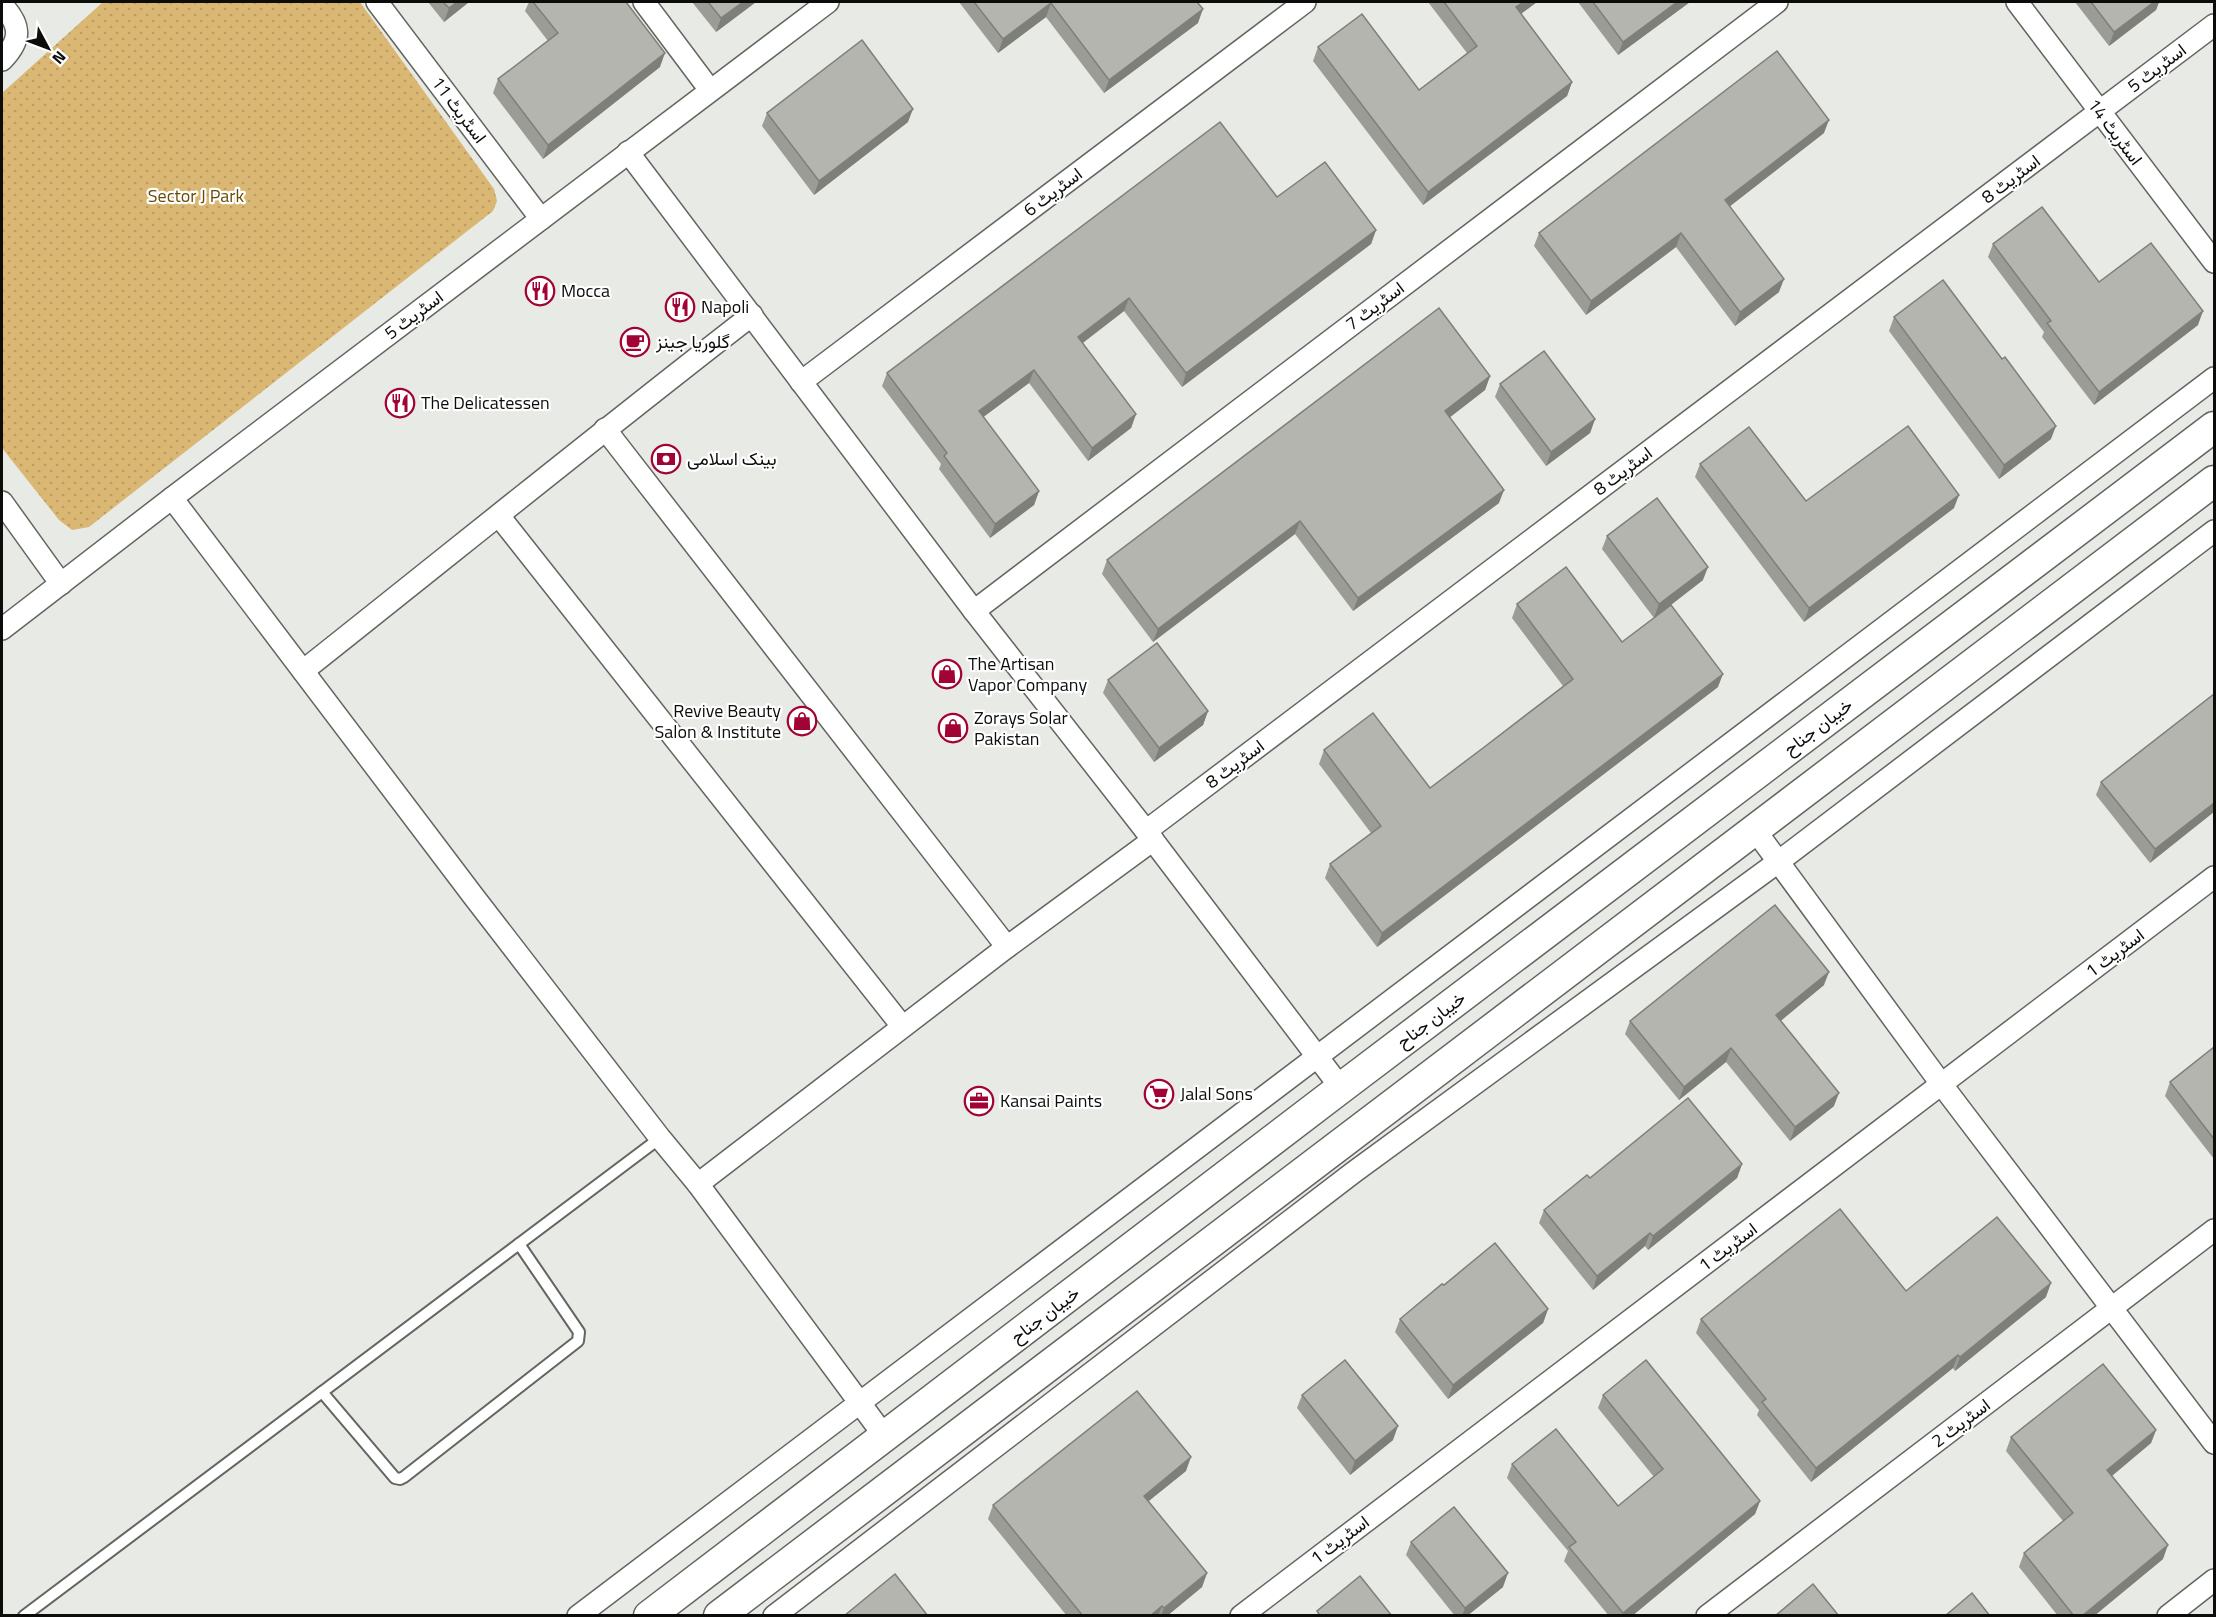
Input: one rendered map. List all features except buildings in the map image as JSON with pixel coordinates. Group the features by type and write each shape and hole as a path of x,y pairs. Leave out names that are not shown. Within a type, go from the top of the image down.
{"main road":[{"name":"خیبان جناح","path":"649,1616 2214,427"},
{"path":"719,1616 2214,481"}],"street":[{"name":"اسٹریٹ 11","path":"377,2 542,219"},
{"path":"644,2 710,90"},
{"name":"اسٹریٹ 5","path":"2,629 171,498 828,2"},
{"name":"اسٹریٹ 6","path":"801,382 1305,2"},
{"name":"اسٹریٹ 7","path":"974,611 1777,2"},
{"name":"اسٹریٹ 14","path":"2017,2 2214,262"},
{"path":"2,60 11,51 17,34 8,11"},
{"name":"اسٹریٹ 5","path":"2100,112 2214,25"},
{"name":"اسٹریٹ 8","path":"698,1184 1149,836 2100,112"},
{"path":"628,152 974,611 1341,1088"},
{"path":"303,671 605,429 752,315"},
{"path":"578,1616 2214,378"},
{"path":"605,429 1007,946"},
{"path":"171,498 660,1138 698,1184 885,1437"},
{"path":"2,502 61,584"},
{"path":"499,516 902,1026"},
{"path":"774,1616 1354,1172 1778,862 2214,531"},
{"path":"1755,830 1942,1085 2214,1443"},
{"name":"اسٹریٹ 1","path":"1241,1616 2214,877"},
{"name":"اسٹریٹ 2","path":"1707,1616 2214,1230"},
{"path":"2168,1616 2214,1580"}],"lane":[{"path":"24,1616 660,1138"},
{"path":"322,1392 395,1478 404,1477 578,1341 579,1332 519,1244"}],"green space":[{"name":"Sector J Park","path":"103,2 360,2 494,189 497,201 493,211 89,527 72,530 59,520 2,448 2,93"}],"place":[{"name":"Mocca","path":"540,291"},
{"name":"Napoli","path":"680,307"},
{"name":"گلوریا جینز","path":"635,342"},
{"name":"The Delicatessen","path":"400,403"},
{"name":"بینک اسلامی","path":"666,459"},
{"name":"The Artisan Vapor Company","path":"947,674"},
{"name":"Revive Beauty Salon & Institute","path":"802,721"},
{"name":"Zorays Solar Pakistan","path":"953,728"},
{"name":"Jalal Sons","path":"1159,1094"},
{"name":"Kansai Paints","path":"979,1101"}]}
